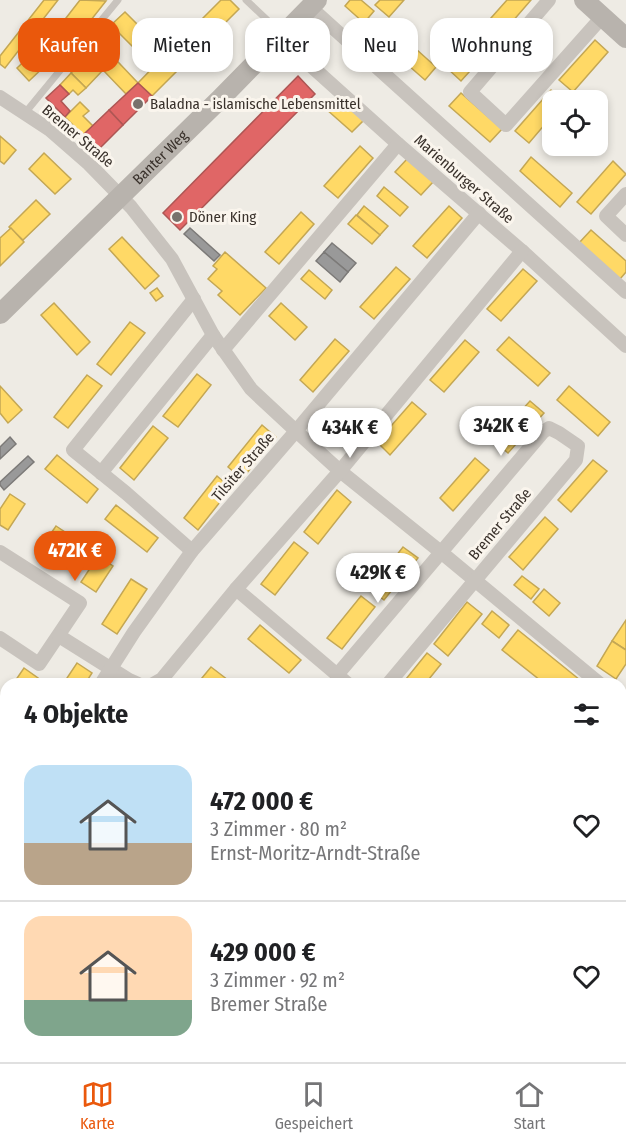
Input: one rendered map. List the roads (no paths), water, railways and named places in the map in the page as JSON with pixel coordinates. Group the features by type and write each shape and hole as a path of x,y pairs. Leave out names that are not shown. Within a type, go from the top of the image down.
{"main road":[{"path":"584,0 626,38"},
{"name":"Banter Weg","path":"299,18 314,3"},
{"name":"Banter Weg","path":"0,314 246,72"}],"street":[{"path":"549,0 470,92 506,126 603,16"},
{"name":"Marienburger Straße","path":"314,3 626,292"},
{"name":"Marienburger Straße","path":"321,72 398,144 522,251 626,346"},
{"name":"Bremer Straße","path":"0,97 50,130 121,196 171,259 213,335 251,389 340,471 593,678"},
{"path":"223,350 398,144"},
{"path":"626,195 606,216 626,235"},
{"name":"Tilsiter Straße","path":"106,678 134,632 192,552 479,213"},
{"path":"163,678 236,589 340,471 522,251"},
{"path":"192,552 73,450 194,299"},
{"path":"101,473 213,335"},
{"name":"Bremer Straße","path":"344,678 442,553 543,432 549,428 578,446 576,460 393,678"},
{"path":"0,552 80,603 39,664 0,638"},
{"name":"Bremer Straße","path":"236,589 340,678"},
{"path":"59,636 126,678"}],"lane":[{"name":"Bremer Straße","path":"25,113 118,0"},
{"path":"246,0 264,18"}],"place":[{"name":"Baladna - islamische Lebensmittel","path":"138,104"},
{"name":"Döner King","path":"177,217"}]}
